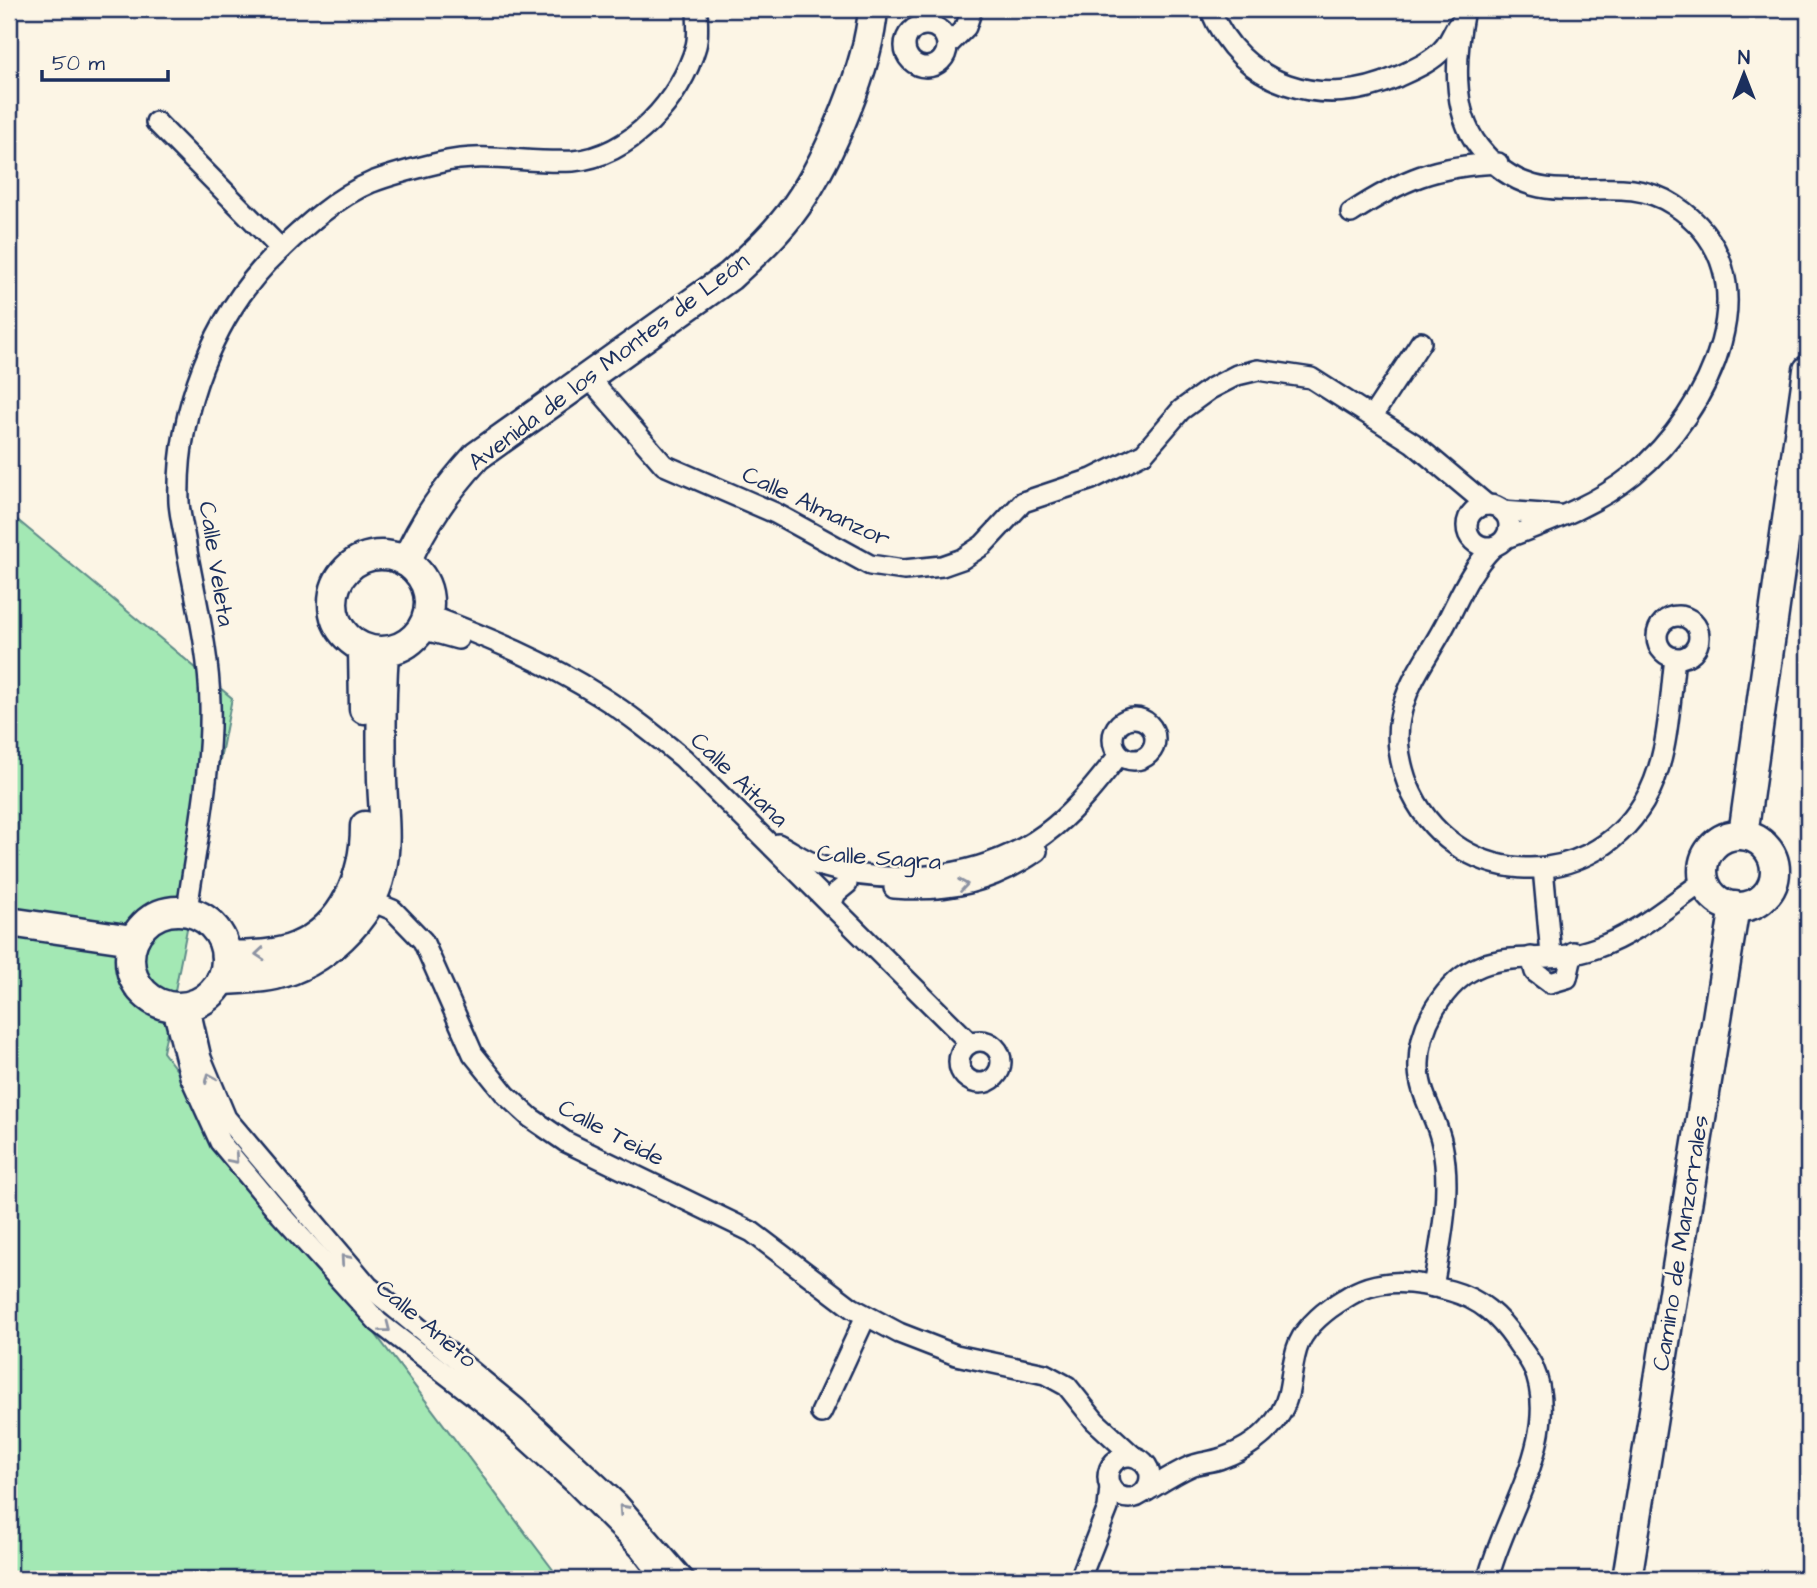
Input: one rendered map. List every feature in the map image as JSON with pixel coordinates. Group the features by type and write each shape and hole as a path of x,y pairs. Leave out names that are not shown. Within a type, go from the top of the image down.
{"street":[{"name":"Calle Veleta","path":"187,911 211,740 211,701 207,660 179,504 181,445 191,399 211,346 233,307 281,249 317,217 371,182 440,163 488,156 575,160 613,150 663,111 681,83 697,43 697,9"},
{"name":"Avenida de los Montes de León","path":"397,559 416,501 460,447 714,267 742,242 781,196 811,141 844,62 856,9"},
{"name":"Avenida de los Montes de León","path":"397,559 445,491 477,456 730,276 759,251 797,205 828,149 860,71 873,9"},
{"path":"948,45 966,27 972,9"},
{"path":"1210,9 1220,33 1245,62 1285,86 1328,92 1373,88 1414,69 1443,50 1466,11"},
{"path":"1466,11 1457,81 1463,111 1479,147 1497,163 1534,186 1589,192 1613,187 1648,192 1672,204 1694,220 1713,244 1727,297 1725,335 1716,365 1698,398 1661,450 1613,489 1566,515 1500,542 1479,546 1468,528 1475,509 1494,508 1566,515"},
{"path":"156,122 281,249"},
{"path":"1351,213 1387,189 1418,175 1474,164 1497,163"},
{"path":"1373,415 1420,342"},
{"name":"Calle Almanzor","path":"587,376 664,465 775,513 870,565 904,570 942,566 962,559 983,545 1023,502 1092,479 1144,453 1181,410 1210,389 1237,375 1258,370 1311,378 1373,415 1435,459 1451,478 1494,508"},
{"path":"1743,835 1808,370"},
{"name":"Calle Almanzor","path":"1451,478 1468,528 1466,581"},
{"path":"1494,508 1509,524 1500,542"},
{"name":"Calle Almanzor","path":"1500,542 1466,581 1445,625 1407,687 1399,720 1399,761 1414,800 1434,828 1459,850 1524,870 1562,866 1617,838 1645,802 1662,758 1675,658"},
{"path":"397,559 426,585 425,622 412,640 399,648 373,650 349,640 339,628 333,614 332,598 337,583 345,570 358,561 397,559"},
{"name":"Calle Aitana","path":"425,622 485,637 599,695 683,758 761,835 796,876"},
{"name":"Calle Aitana","path":"425,622 598,707 690,776 796,876 831,890 966,1047"},
{"path":"224,968 275,975 309,962 334,944 371,901 381,872 384,843 380,716 373,650"},
{"path":"224,968 297,947 334,919 351,896 361,872 365,847 373,650"},
{"name":"Calle Sagra","path":"796,876 831,890 861,875 926,876 976,868 1013,853 1052,828 1083,801 1123,757"},
{"name":"Calle Sagra","path":"761,835 819,866 831,890"},
{"path":"1743,835 1754,838 1770,853 1775,875 1766,895 1746,906 1735,906 1716,898 1704,881 1705,857 1720,839 1743,835"},
{"path":"1543,868 1552,955"},
{"path":"1433,1287 1444,1222 1447,1177 1442,1143 1422,1093 1419,1068 1421,1037 1445,992 1475,967 1500,959 1594,949 1635,931 1704,881"},
{"name":"Calle Teide","path":"371,901 393,910 423,942 473,1054 506,1095 531,1118 566,1142 752,1232 866,1316 899,1333 956,1355 1045,1374 1067,1386 1095,1421 1135,1456"},
{"name":"Camino de Manzorrales","path":"1627,1579 1735,906"},
{"path":"170,911 187,911 202,917 215,927 223,941 224,968 202,1000 181,1006 146,996 131,973 131,949 142,926 155,916 170,911"},
{"path":"9,922 131,949"},
{"path":"9,940 131,949"},
{"path":"1531,957 1535,972 1550,983 1567,978 1573,952"},
{"name":"Calle Aneto","path":"181,1006 190,1076 220,1142 281,1214 378,1322 498,1414 669,1575"},
{"path":"1194,1465 1135,1456 1118,1458 1109,1478 1120,1497 1139,1495 1194,1465 1223,1458 1256,1441 1280,1414 1288,1395 1299,1343 1315,1321 1346,1297 1381,1283 1408,1281 1487,1306 1508,1328 1534,1367 1542,1404 1539,1441 1494,1556 1488,1579"},
{"path":"821,1413 866,1316"},
{"name":"Calle Teide","path":"1080,1579 1108,1508 1109,1478 1095,1421"},
{"path":"1135,1456 1150,1472 1149,1486 1139,1495"},
{"name":"Calle Teide","path":"1094,1549 1139,1495"}],"green space":[{"path":"9,513 232,698 163,1052 560,1579 9,1579"}]}
